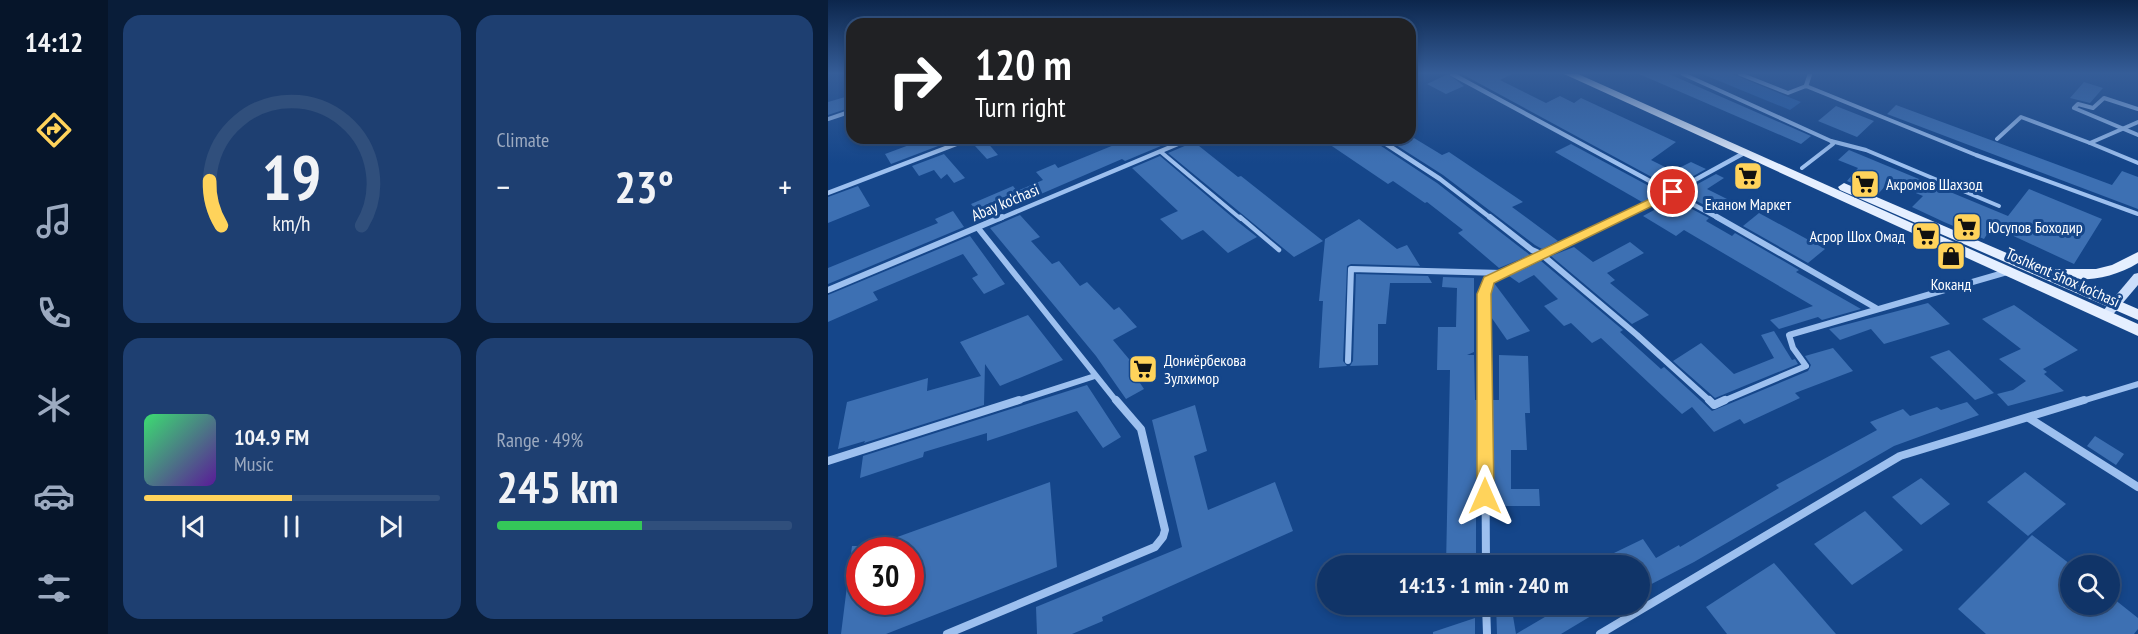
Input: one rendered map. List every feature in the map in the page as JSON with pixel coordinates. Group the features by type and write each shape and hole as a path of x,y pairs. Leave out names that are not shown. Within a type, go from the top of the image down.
{"main road":[{"name":"Toshkent shox ko'chasi","path":"1635,104 1744,153 1797,172 2023,265 2109,310"},
{"name":"Toshkent shox ko'chasi","path":"1655,104 2007,272 2137,321"},
{"path":"2023,265 2057,273 2094,275 2122,268 2138,257"},
{"path":"2109,310 2138,277"}],"street":[{"path":"1507,104 1673,192 1876,308"},
{"path":"828,193 956,144"},
{"name":"Abay ko'chasi","path":"828,290 1179,144"},
{"path":"1386,144 1440,179 1532,250 1541,254 1637,335 1714,405 1806,366 1793,348 1789,335 2007,272"},
{"path":"1486,555 1484,294 1489,280 1673,192 1744,153"},
{"path":"947,634 1155,547 1163,537 1165,530 1141,429 1095,376 978,228"},
{"path":"1348,361 1351,269 1503,273"},
{"path":"828,461 1095,376"},
{"path":"1600,634 1900,456 2138,384"},
{"path":"2029,418 2138,487"},
{"path":"1486,615 1487,634"}],"lane":[{"path":"1748,104 1831,141 1866,150 1999,206"},
{"path":"1849,104 1976,155 2138,214"},
{"path":"2098,104 2093,108 2078,104 2074,108 2138,135"},
{"path":"2121,104 2138,109"},
{"path":"828,119 846,113"},
{"path":"1997,139 2021,117 2138,163"},
{"path":"2090,143 2138,122"},
{"path":"1797,172 1833,144 1831,141"},
{"path":"1161,152 1279,250"}],"shaded area":[{"path":"1774,104 1799,104 1790,110"}],"building":[{"path":"828,104 846,104 846,109 828,115"},
{"path":"1517,104 1593,104 1676,142 1651,160 1673,171 1691,162 1706,169 1672,188"},
{"path":"1707,104 1737,104 1811,136 1801,144"},
{"path":"1896,105 2112,185 2122,171 2138,177 2138,209 1887,114"},
{"path":"1836,106 1874,121 1857,137 1818,121"},
{"path":"1416,139 1442,155 1449,152 1523,202 1512,207 1558,241 1542,249 1535,245 1443,175 1394,144 1416,144"},
{"path":"912,144 943,144 891,164 885,154"},
{"path":"989,144 998,155 987,159 975,146"},
{"path":"1116,144 1166,144 1125,161 1122,159 983,219 971,204 1013,186 1017,191 1043,180 1036,172 1055,164 1058,168"},
{"path":"1189,144 1197,144 1323,241 1294,257 1168,153"},
{"path":"1329,144 1378,144 1437,183 1530,255 1499,268 1458,233 1463,230 1427,202 1425,203 1393,181 1388,184"},
{"path":"1571,144 1662,193 1642,202 1555,152"},
{"path":"1849,150 2008,216 2029,189 2102,219 2074,264 1992,226 1984,239 1944,222 1912,207 1923,196 1889,182 1878,194 1847,181 1858,168 1838,160"},
{"path":"944,154 965,178 954,183 947,174 941,179 934,170 919,176 912,166"},
{"path":"1160,156 1257,237 1228,253 1203,230 1182,240 1160,219 1178,211 1132,168"},
{"path":"1716,174 1724,178 1707,189 1731,201 1718,212 1681,193"},
{"path":"858,186 870,206 828,223 828,197"},
{"path":"1671,198 1709,218 1706,221 1732,236 1735,233 1799,270 1796,272 1861,309 1822,320 1818,317 1779,329 1770,320 1813,306 1684,230 1676,236 1643,216 1656,209 1652,207"},
{"path":"953,211 964,227 828,284 828,268 938,223 935,219"},
{"path":"1759,213 1825,249 1808,263 1743,226"},
{"path":"1020,215 1040,237 1031,241 1052,264 1059,261 1080,286 1087,282 1114,310 1119,307 1137,327 1113,340 1139,371 1134,374 1144,389 1126,399 1096,356 990,228"},
{"path":"1359,219 1397,249 1407,245 1420,266 1351,264 1347,266 1343,361 1347,366 1319,368 1323,301 1319,301 1325,239"},
{"path":"970,236 1005,284 984,294 972,278 978,275 963,254 873,292 878,300 828,322 828,295"},
{"path":"1630,242 1644,253 1607,273 1615,280 1610,283 1649,315 1632,324 1551,256 1574,247 1593,262"},
{"path":"1541,261 1623,330 1620,332 1661,369 1664,367 1712,411 1808,371 1811,365 1805,356 1833,348 1853,371 1795,393 1800,398 1744,424 1740,419 1714,432 1692,407 1682,414 1601,338 1592,343 1571,323 1564,326 1544,306 1558,299 1534,275 1519,283 1509,276"},
{"path":"1356,274 1428,276 1432,283 1390,283 1386,324 1378,324 1378,365 1350,366 1353,361"},
{"path":"1443,277 1474,278 1474,352 1467,355 1474,355 1475,400 1479,400 1480,506 1476,506 1476,555 1446,555 1450,370 1437,370 1438,327 1456,327 1457,288 1442,287"},
{"path":"1494,283 1530,331 1507,340 1489,314 1489,295"},
{"path":"1928,303 1950,324 1884,344 1871,329 1840,340 1829,329"},
{"path":"2014,305 2078,350 2043,369 2047,372 2044,374 2064,391 2008,406 1997,394 2013,390 2026,381 1999,359 2021,349 1982,319"},
{"path":"1028,315 1063,360 1000,386 985,364 984,405 838,449 847,402 928,378 927,391 981,376 960,342"},
{"path":"1774,331 1792,360 1795,359 1798,364 1715,398 1673,361 1701,343 1734,374 1774,358 1761,335"},
{"path":"1949,350 1994,393 1975,400 1930,357"},
{"path":"1499,355 1528,356 1530,413 1525,413 1527,450 1511,450 1511,489 1539,489 1540,506 1492,506 1491,400 1499,400"},
{"path":"1087,385 1121,437 1103,448 1077,411 987,441 987,433 924,452 923,457 860,478 863,456"},
{"path":"1967,402 1979,415 1894,446 1694,562 1650,585 1650,555 1610,555 1643,539 1656,558 1679,545 1680,547 1779,488 1776,485 1877,430 1870,422 1903,409 1910,416 1937,407 1941,410"},
{"path":"1195,405 1207,451 1194,456 1208,510 1275,482 1293,531 1102,617 1103,621 1072,634 1037,634 1036,607 1182,547 1152,420"},
{"path":"2095,436 2124,454 2116,465 2087,446"},
{"path":"2025,472 2066,504 2028,536 1987,502"},
{"path":"1921,478 1950,504 1921,525 1892,497"},
{"path":"1050,482 1057,567 886,634 841,634 846,594 846,615 924,615 924,537 897,537"},
{"path":"1865,511 1903,550 1852,585 1814,544"},
{"path":"2032,535 2060,556 2060,615 2120,615 2120,604 2138,618 2138,629 2134,634 1986,634 1958,609"},
{"path":"1774,563 1836,634 1727,634 1706,607"},
{"path":"1496,615 1513,615 1516,634 1497,634"},
{"path":"1548,615 1593,615 1561,634 1516,634"},
{"path":"1475,618 1475,634 1433,634 1433,632"}],"place":[{"name":"Еканом Маркет","path":"1748,176"},
{"name":"Акромов Шахзод","path":"1865,184"},
{"name":"Юсупов Боходир","path":"1967,227"},
{"name":"Асрор Шох Омад","path":"1926,236"},
{"name":"Коканд","path":"1951,256"},
{"name":"Дониёрбекова Зулхимор","path":"1143,369"}],"route":[{"path":"1485,496 1484,294 1489,280 1673,192"}]}
